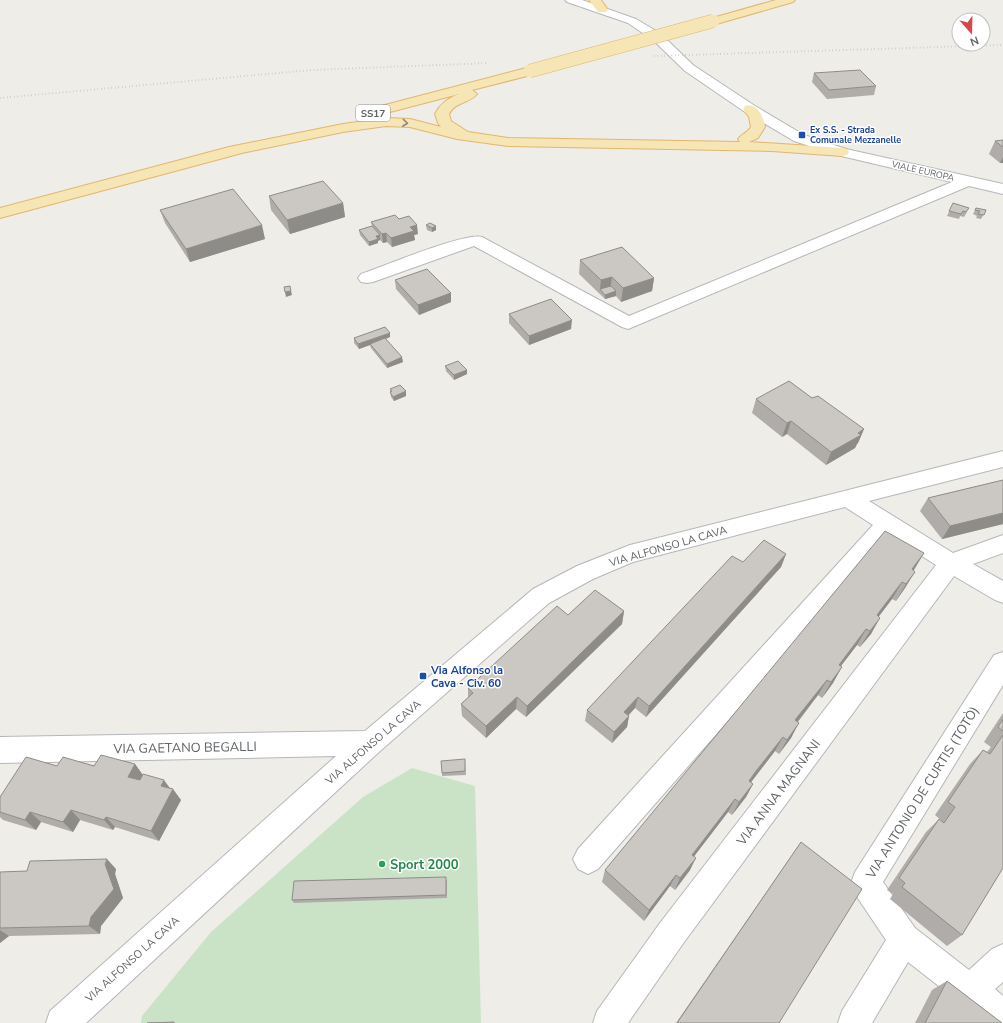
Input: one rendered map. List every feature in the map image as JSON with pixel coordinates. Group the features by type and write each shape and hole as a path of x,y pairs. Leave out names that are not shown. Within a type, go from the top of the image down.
{"main road":[{"path":"595,0 602,10"},
{"path":"732,16 770,0"},
{"name":"SS17","path":"0,214 789,0"},
{"path":"464,136 449,127 443,120 442,114 446,108 462,98 524,72"},
{"path":"750,109 756,117 758,127 751,143"},
{"path":"229,151 343,128 386,122 417,124 485,140 520,142 715,146 778,142 788,134"},
{"path":"751,143 842,152"}],"street":[{"name":"VIALE EUROPA","path":"571,0 632,21 645,29 657,38 689,68 788,134 816,145 842,152 967,182 1003,189"},
{"path":"367,278 452,246 476,240 628,323 967,182"},
{"name":"VIA ALFONSO LA CAVA","path":"62,1023 370,743 541,596 568,579 596,566 630,554 1003,459"},
{"path":"847,498 951,563 1003,593"},
{"path":"588,859 888,524"},
{"path":"951,563 1003,544"},
{"name":"VIA ANNA MAGNANI","path":"609,1023 671,934 951,563"},
{"name":"VIA ANTONIO DE CURTIS (TOTÒ)","path":"904,939 866,883 1003,663"},
{"name":"VIA GAETANO BEGALLI","path":"0,750 370,743"},
{"path":"854,1023 904,939 1003,1016"},
{"path":"970,991 1003,960"}],"green space":[{"name":"Sport 2000","path":"412,768 475,786 481,1023 141,1023 142,1016 211,932 363,797"}],"building":[{"path":"860,70 876,86 829,90 814,73"},
{"path":"1003,140 1003,147 995,141"},
{"path":"323,181 343,203 287,220 269,196"},
{"path":"233,189 262,225 186,249 160,210"},
{"path":"953,203 969,208 966,212 963,211 961,214 949,211"},
{"path":"976,208 986,210 984,215 978,214 980,211 975,210"},
{"path":"395,215 399,219 409,216 417,225 410,227 414,231 391,238 386,233 382,234 371,222"},
{"path":"430,223 436,226 432,228 426,225"},
{"path":"372,226 380,235 376,236 378,239 369,242 359,230"},
{"path":"622,247 654,278 623,288 612,277 601,280 580,260"},
{"path":"427,269 451,293 418,305 395,280"},
{"path":"290,286 291,291 285,292 284,287"},
{"path":"611,286 616,291 605,295 600,289"},
{"path":"551,299 572,320 529,336 509,314"},
{"path":"385,327 390,333 358,344 354,338"},
{"path":"385,338 402,357 387,364 370,344"},
{"path":"458,361 467,370 454,375 445,366"},
{"path":"789,381 812,398 818,396 864,429 858,433 861,435 831,452 791,421 787,423 756,399"},
{"path":"400,385 406,391 393,397 390,389"},
{"path":"1003,480 1003,513 950,526 928,498"},
{"path":"885,531 924,553 912,569 915,572 906,584 902,582 877,615 880,618 870,631 866,629 839,665 842,667 831,682 827,680 795,720 799,723 787,740 783,737 756,771 749,781 753,784 739,802 735,799 692,855 696,858 680,878 676,875 649,910 605,870"},
{"path":"764,540 786,554 649,706 638,697 624,712 629,716 614,732 587,710 732,556 743,562"},
{"path":"595,590 624,611 527,706 517,697 486,726 461,704 473,693 468,688 557,606 568,615"},
{"path":"1003,719 1003,731 998,727"},
{"path":"1003,735 1003,868 962,935 902,887 905,883 899,878 939,819 944,823 955,807 948,802 983,750 990,754"},
{"path":"101,755 135,764 128,777 140,780 143,774 164,780 161,786 173,789 151,831 106,817 104,820 71,810 63,822 30,812 25,820 0,812 0,797 26,757 57,766 63,757 94,766"},
{"path":"465,759 465,771 442,773 441,761"},
{"path":"801,842 862,889 779,1023 677,1023"},
{"path":"107,859 105,864 114,889 91,917 89,926 0,928 0,872 27,871 30,861"},
{"path":"446,877 446,895 292,900 294,881"},
{"path":"947,981 1002,1023 925,1023"},
{"path":"174,1022 174,1023 147,1023"}],"railway":[{"path":"654,56 1003,45"},
{"path":"0,98 312,70 488,63"}],"place":[{"name":"Ex S.S. - Strada Comunale Mezzanelle","path":"802,135"},
{"name":"Via Alfonso la Cava - Civ. 60","path":"423,676"},
{"name":"Sport 2000","path":"382,864"}]}
